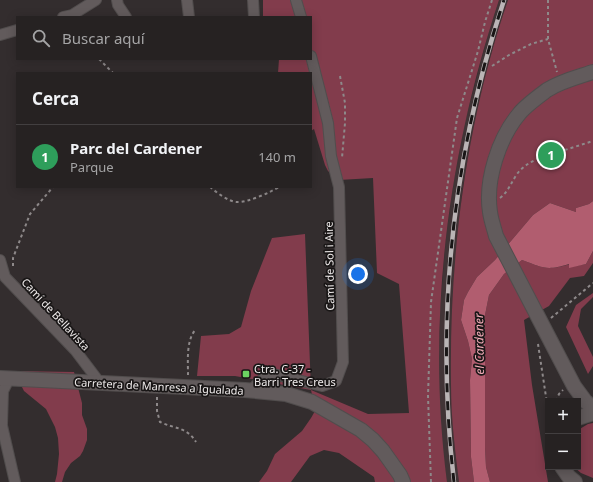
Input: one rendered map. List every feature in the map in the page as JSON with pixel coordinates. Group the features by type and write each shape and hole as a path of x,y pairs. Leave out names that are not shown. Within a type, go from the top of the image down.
{"street":[{"path":"68,16 96,0"},
{"path":"117,0 118,5 125,16"},
{"path":"187,0 189,16"},
{"path":"253,0 254,16"},
{"path":"296,0 301,16"},
{"path":"0,35 16,30"},
{"name":"Camí de Sol i Aire","path":"250,391 269,373 322,386 336,381 343,362 339,187 331,156 328,123 312,60"},
{"path":"573,398 570,382 544,319 496,236 490,211 489,187 494,164 501,144 519,113 548,90 567,81 593,72"},
{"name":"Camí de Bellavista","path":"0,260 5,277 75,350 100,383"},
{"path":"4,378 1,421 15,482"},
{"name":"Carretera de Manresa a Igualada","path":"4,378 286,394 312,402 349,422 373,440 400,475 403,482"},
{"path":"570,382 585,401 593,408"},
{"path":"581,417 593,413"},
{"path":"564,470 575,482"}],"path":[{"path":"431,482 428,396 431,302 457,118 474,69 485,22 492,0"},
{"path":"548,0 548,39 558,75"},
{"path":"492,66 509,55 531,44 548,39"},
{"path":"100,60 112,72"},
{"path":"340,76 345,103 342,163"},
{"path":"500,193 499,198 506,194 518,173 529,163 593,141"},
{"path":"10,283 14,258 30,214 51,188"},
{"path":"211,188 221,195 237,202 254,198 277,188"},
{"path":"544,319 593,283"},
{"path":"187,388 188,355 191,334 196,329"},
{"path":"537,341 546,398"},
{"path":"557,398 570,382"},
{"path":"158,386 157,411 160,422 184,430 192,435 196,442"}],"shaded area":[{"path":"263,0 499,0 481,58 466,118 446,238 441,299 439,360 441,421 447,482 375,482 374,477 339,453 324,450 310,456 291,482 259,482 267,471 275,454 302,431 315,411 311,390 368,414 409,413 399,284 377,273 373,178 339,180 328,171 314,129 312,130 312,72 278,72 279,60 312,60 312,16 263,16"},
{"path":"499,0 508,0 490,58 474,128 463,186 457,240 451,386 454,440 459,482 447,482 441,442 438,387 440,309 446,237 453,185 464,125 489,30"},
{"path":"508,0 593,0 593,201 589,204 576,208 576,212 550,203 533,215 495,260 477,277 464,300 461,320 472,359 470,380 471,457 474,482 459,482 452,422 451,397 451,336 457,238 471,142 481,94 493,47"},
{"path":"305,234 311,390 235,376 197,376 201,336 229,334 241,327 251,291 272,238"},
{"path":"593,251 593,263 584,276 570,278 549,306 524,320 532,385 548,482 490,482 486,467 485,448 485,315 489,295 504,274 522,260 545,268 570,264 569,267 586,264"},
{"path":"593,293 593,297 581,309 578,326 593,357 593,366 588,374 566,327 576,305"},
{"path":"14,371 74,372 82,403 82,415 87,429 87,440 80,456 71,463 65,472 62,482 55,482 59,454 58,438 55,427 46,409 24,391"},
{"path":"593,423 593,478 578,470 581,470 581,428"}],"water":[{"name":"el Cardener","path":"593,201 593,251 586,264 569,268 569,264 545,268 522,260 504,274 489,295 485,315 485,448 486,467 490,482 474,482 471,457 470,380 472,359 461,320 464,300 477,277 495,260 533,215 550,203 576,212 576,208 589,204"}],"railway":[{"path":"454,482 446,360 452,238 460,178 472,118 486,59 504,0"}],"place":[{"name":"Parc del Cardener","path":"551,155"},
{"name":"Ctra. C-37 - Barri Tres Creus","path":"246,374"}]}
